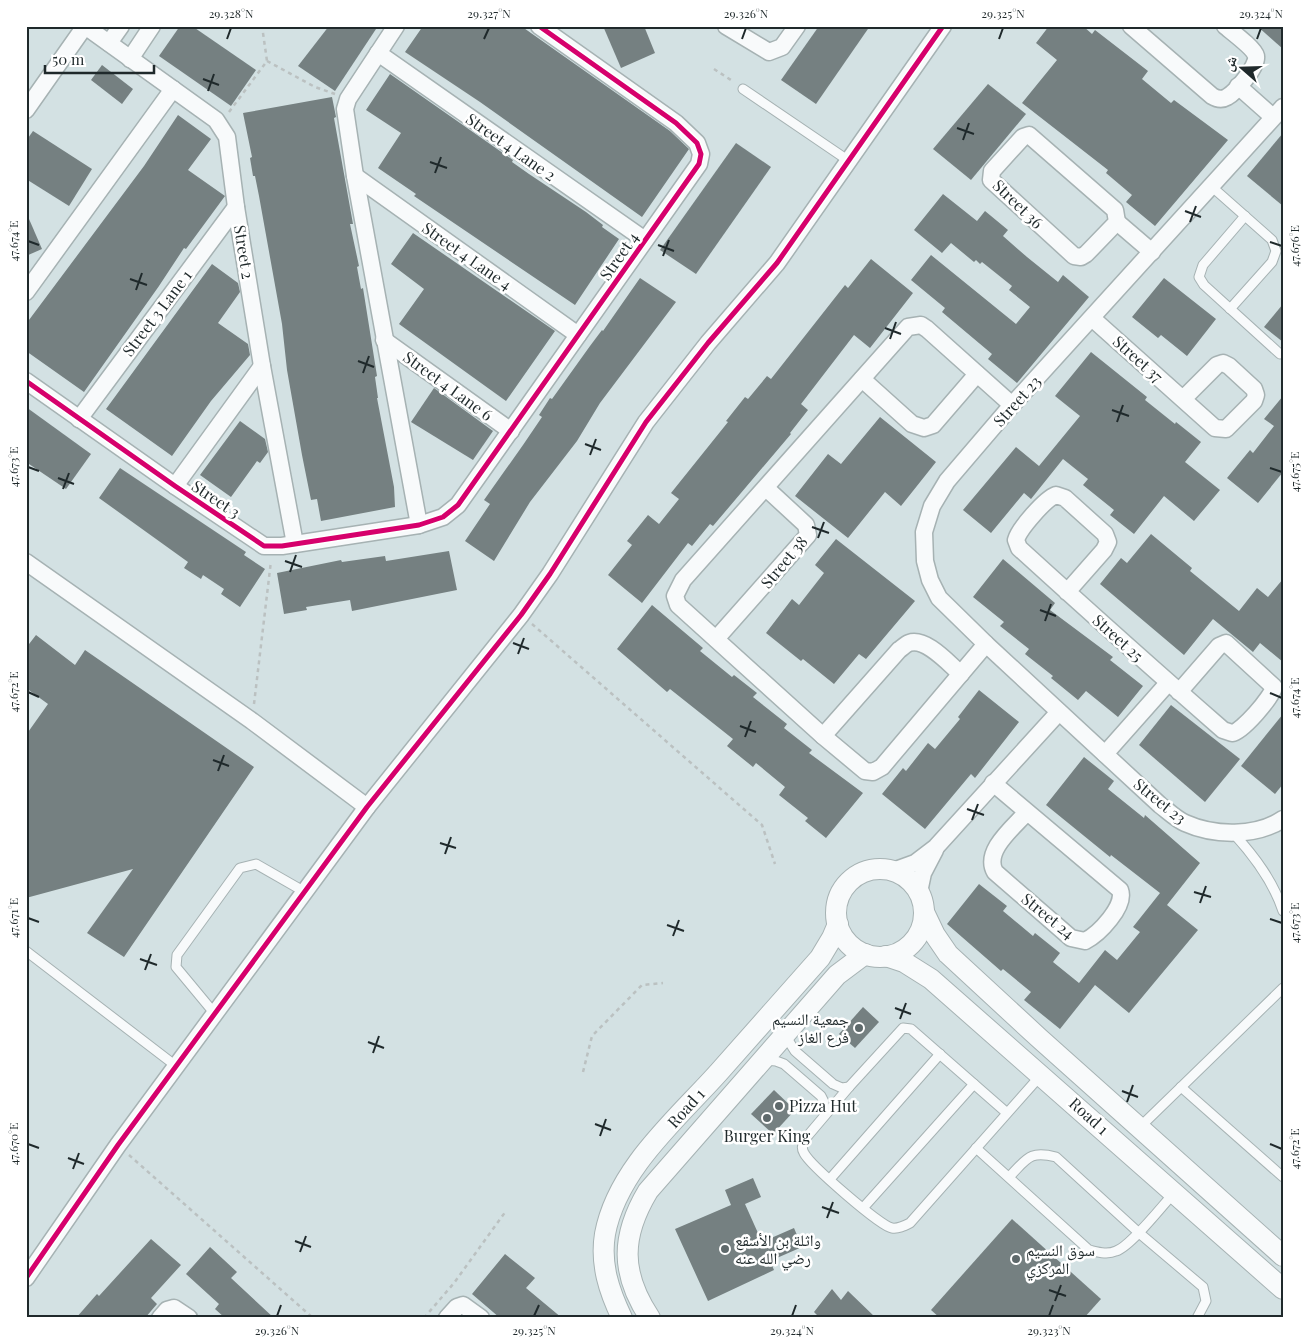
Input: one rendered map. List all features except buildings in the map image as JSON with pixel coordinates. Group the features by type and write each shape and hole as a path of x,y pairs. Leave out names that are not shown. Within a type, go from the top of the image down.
{"street":[{"name":"Street 2","path":"85,26 173,89 220,126 228,137 236,207 262,366 296,544"},
{"path":"26,110 85,26"},
{"path":"109,43 121,26"},
{"path":"130,59 152,26"},
{"path":"273,547 419,525 384,340 346,121 348,99 396,26"},
{"name":"Street 4","path":"419,525 443,517 458,505 699,164 701,154 697,143 676,123 539,26"},
{"path":"726,26 769,52 782,47 797,26"},
{"path":"26,1278 118,1145 367,807 521,615 550,574 646,422 708,343 777,263 943,26"},
{"path":"1132,26 1212,96 1221,99 1228,97 1253,69 1256,55 1225,26"},
{"name":"Street 4 Lane 2","path":"378,53 645,240"},
{"path":"1238,86 1278,112"},
{"path":"26,292 173,89"},
{"name":"Street 23","path":"1278,112 1012,405 947,481 932,506 924,532 925,561 930,580 939,598 1160,805 1183,822 1204,830 1234,834 1276,824 1283,819"},
{"name":"Street 36","path":"1117,222 1086,254 1081,257 1074,256 993,184 990,176 992,171 1023,137 1034,137 1115,210 1117,222 1152,252"},
{"name":"Street 4 Lane 4","path":"355,176 578,335"},
{"name":"Street 3 Lane 1","path":"78,419 236,207"},
{"name":"Street 37","path":"1093,318 1183,400"},
{"path":"986,644 882,767 873,772 865,771 823,736 678,605 675,596 684,580 902,332 915,324 927,329 1012,405"},
{"name":"Street 4 Lane 6","path":"384,340 511,431"},
{"path":"175,486 262,366"},
{"path":"862,379 912,424 924,428 934,425 977,374"},
{"name":"Street 3","path":"26,382 264,546 273,547"},
{"name":"Street 38","path":"716,638 808,535 806,525 766,488"},
{"name":"Street 25","path":"1067,592 1104,550 1108,542 1105,534 1065,498 1056,495 1049,498 1020,532 1016,540 1019,548 1067,592 1174,687 1223,730 1232,734 1237,733 1272,695 1274,687 1226,643 1219,646 1174,687 1106,754"},
{"path":"26,562 252,721 367,807"},
{"path":"823,736 899,650 909,643 918,642 926,646 961,674"},
{"path":"893,871 915,863 936,847 1059,712"},
{"name":"Street 24","path":"993,783 1120,890 1122,898 1118,909 1086,941 1071,938 995,872 990,862 995,850 1027,812"},
{"path":"919,892 903,875 893,871 880,869 867,871 850,881 839,898 836,910 838,924 843,937 852,947 865,954 886,956 898,953 913,941 922,924 924,912 919,892 924,873 936,847"},
{"name":"Road 1","path":"924,912 935,935 948,954 1283,1256"},
{"name":"Road 1","path":"622,1318 605,1275 603,1250 609,1218 628,1177 661,1136 820,958 838,924"},
{"name":"Road 1","path":"650,1318 637,1293 630,1269 628,1235 634,1213 648,1190 663,1171 765,1060 837,975 865,954"},
{"name":"Road 1","path":"886,956 904,962 931,979 1042,1074 1283,1289"},
{"path":"447,1318 457,1307 463,1304 480,1318"},
{"path":"160,1318 167,1310 174,1308 189,1318"}],"lane":[{"path":"743,89 849,161"},
{"path":"1211,186 1272,240 1275,255 1272,262 1230,309"},
{"path":"1244,216 1200,272 1199,277 1204,285 1280,354"},
{"path":"1234,834 1257,859 1283,911"},
{"path":"215,1014 176,966 177,955 240,868 256,864 305,892"},
{"path":"26,951 176,1066"},
{"path":"1140,1127 1283,988"},
{"path":"1007,1113 911,1029 903,1028 849,1087 802,1145 807,1158 881,1224 892,1228 901,1227 910,1223 1042,1074"},
{"path":"788,1033 788,1040 794,1051 833,1084 842,1088 849,1087"},
{"path":"830,1179 940,1054"},
{"path":"765,1060 784,1064 821,1096 824,1102 825,1115"},
{"path":"863,1208 974,1084"},
{"path":"1181,1087 1283,1177"},
{"path":"976,1148 1089,1250 1105,1253 1118,1251 1174,1193"},
{"path":"1009,1177 1031,1155 1041,1153 1056,1157 1202,1287 1206,1301 1197,1318"}],"path":[{"path":"220,126 267,61 262,26"},
{"path":"267,61 315,87 348,99"},
{"path":"714,68 743,89"},
{"path":"252,721 273,547"},
{"path":"521,615 762,825 775,864"},
{"path":"583,1072 592,1036 642,985 663,984"},
{"path":"118,1145 313,1318"},
{"path":"424,1318 454,1283 506,1210"}],"cycle path":[{"path":"26,381 264,546 282,546 419,525 443,517 458,505 699,164 701,154 697,143 676,123 539,26"},
{"path":"26,1278 118,1145 367,807 521,615 550,574 646,422 708,343 777,263 943,26"}],"place":[{"name":"جمعية النسيم فرع الغاز","path":"859,1028"},
{"name":"Pizza Hut","path":"779,1106"},
{"name":"Burger King","path":"767,1118"},
{"name":"واثلة بن الأسقع رضي الله عنه","path":"725,1249"},
{"name":"سوق النسيم المركزي","path":"1016,1259"}]}
